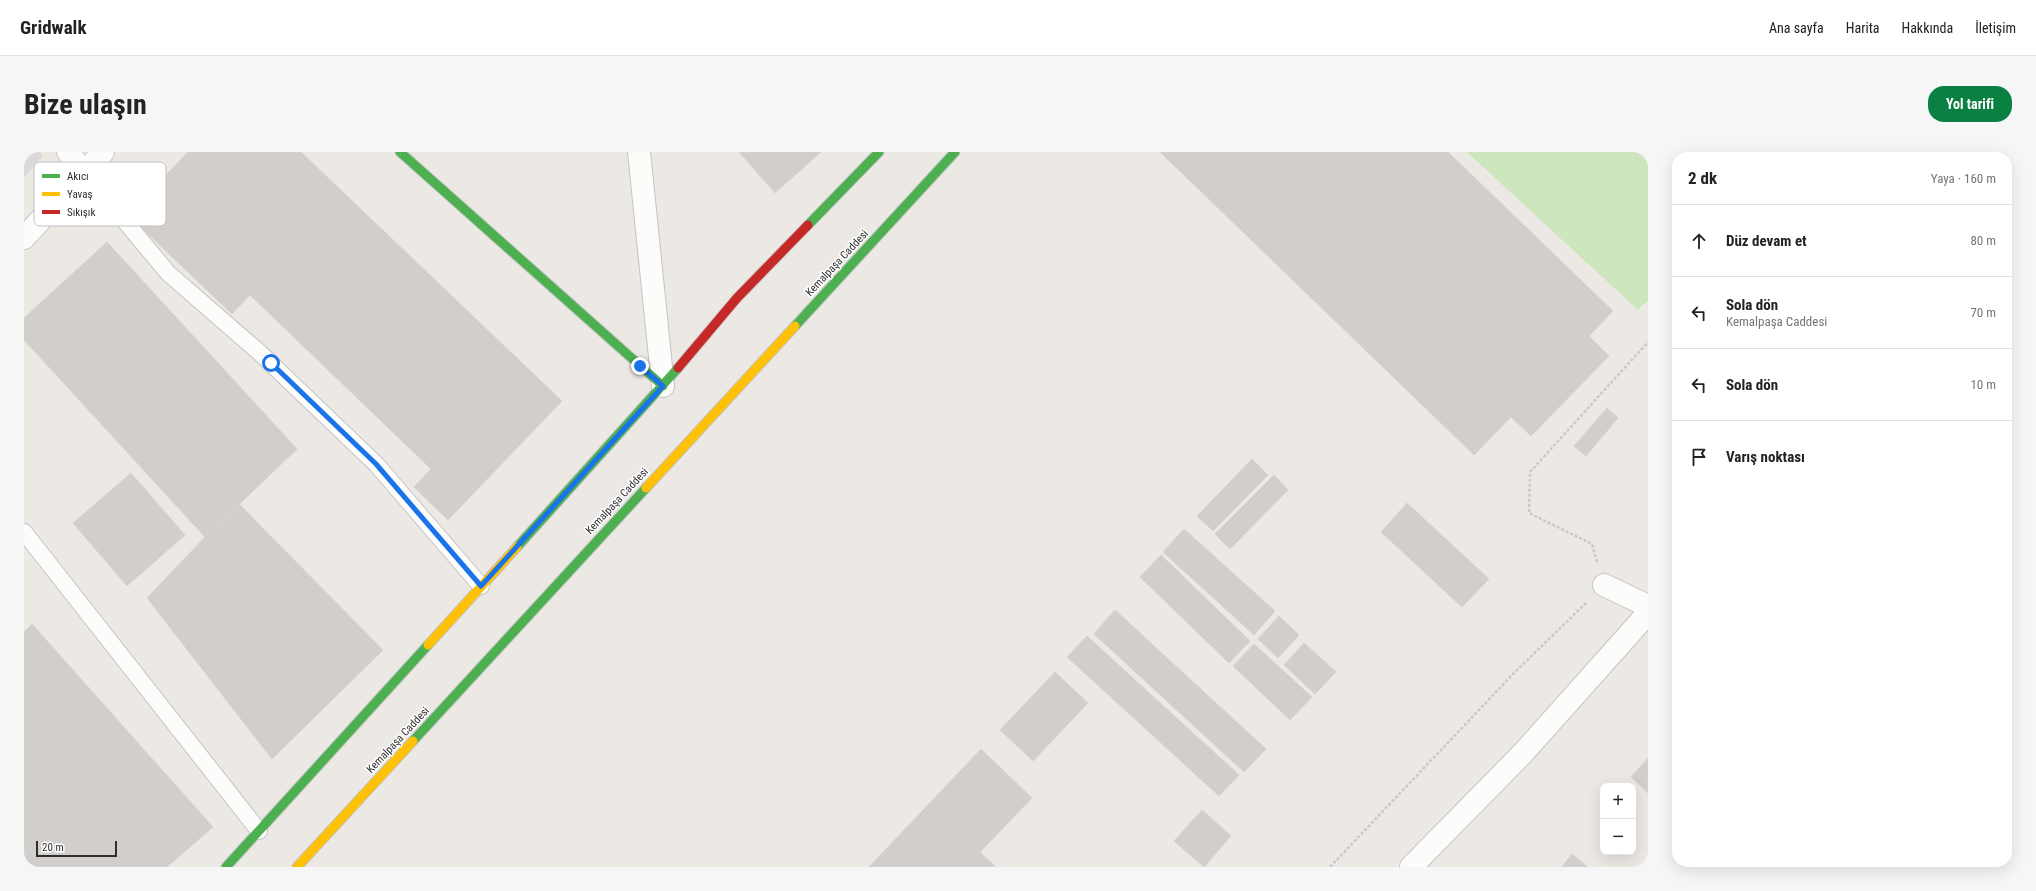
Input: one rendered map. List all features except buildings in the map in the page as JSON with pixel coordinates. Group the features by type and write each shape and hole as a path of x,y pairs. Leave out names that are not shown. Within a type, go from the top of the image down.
{"main road":[{"path":"400,152 663,386"},
{"path":"226,867 663,386 737,298 879,152"},
{"name":"Kemalpaşa Caddesi","path":"297,867 955,152"}],"street":[{"path":"68,152 76,162"},
{"path":"94,162 103,152"},
{"path":"639,152 663,386"},
{"path":"24,238 35,226"},
{"path":"1604,586 1648,606"},
{"path":"1411,867 1524,752 1648,613"}],"lane":[{"path":"129,226 168,273 260,353 376,464 481,586"},
{"path":"24,532 258,831"}],"path":[{"path":"1330,867 1515,672 1604,586 1592,544 1529,513 1530,472 1648,342"}],"shaded area":[{"path":"24,152 40,152 43,156 38,162 34,162 34,166 24,178"}],"green space":[{"path":"1467,152 1648,152 1648,300 1638,310"}],"traffic: fast":[{"path":"400,152 663,386"},
{"path":"808,225 879,152"},
{"path":"795,326 955,152"},
{"path":"517,547 678,368"},
{"path":"413,741 646,488"},
{"path":"226,867 428,645"}],"traffic: slow":[{"path":"646,488 795,326"},
{"path":"428,645 517,547"},
{"path":"297,867 413,741"}],"traffic: jam":[{"path":"678,368 737,298 808,225"}],"route":[{"path":"271,363 376,464 481,586 663,386 640,366"}]}
